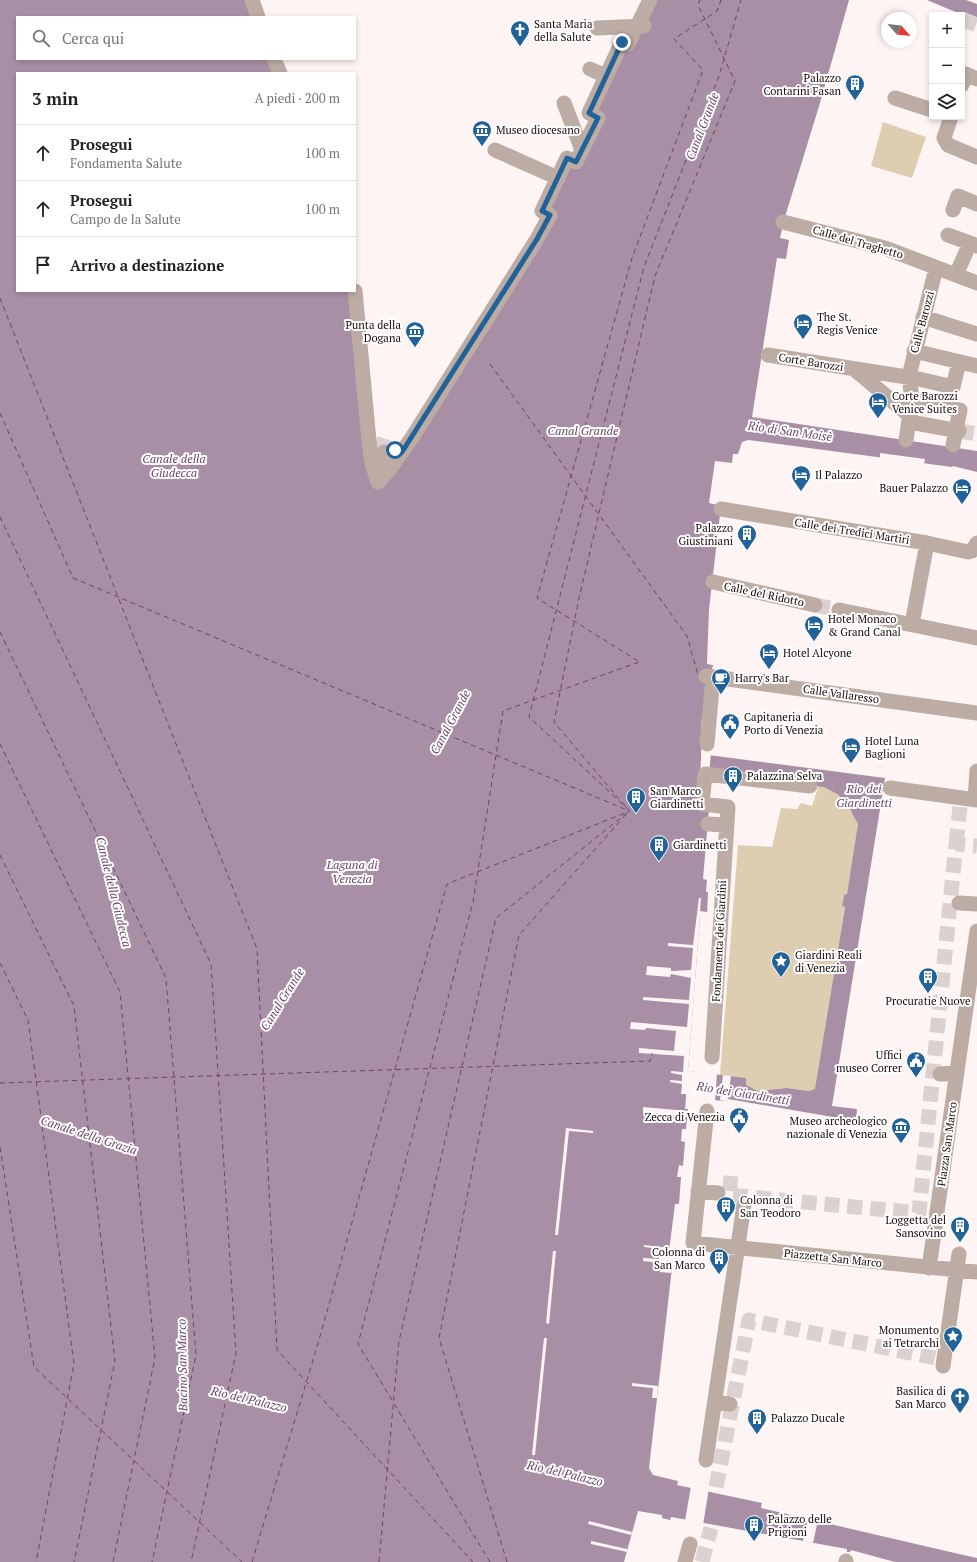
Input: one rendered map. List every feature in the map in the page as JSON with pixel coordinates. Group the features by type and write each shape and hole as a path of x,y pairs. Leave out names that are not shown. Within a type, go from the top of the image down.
{"street":[{"path":"252,0 258,16"},
{"path":"355,292 382,452 537,239 550,215 542,211 567,158 576,162 598,118 589,113 622,42 628,44 640,26 650,0"},
{"path":"597,28 640,26"},
{"path":"274,60 280,72"},
{"path":"590,69 606,76"},
{"path":"962,84 966,74 977,79"},
{"path":"895,98 929,109"},
{"path":"564,103 582,150"},
{"path":"950,120 944,138 948,145 977,157"},
{"path":"495,150 558,178"},
{"path":"953,210 958,196 977,204"},
{"name":"Calle del Traghetto","path":"783,222 885,248 977,283"},
{"path":"948,235 973,244 956,275"},
{"name":"Calle Barozzi","path":"912,377 914,351 936,268"},
{"path":"923,317 977,334"},
{"path":"914,351 977,366"},
{"name":"Corte Barozzi","path":"768,355 912,377 953,387 959,362"},
{"name":"Corte Barozzi","path":"854,369 910,419 956,436 960,410 883,394"},
{"path":"906,440 914,400 912,377"},
{"name":"Calle dei Tredici Martiri","path":"721,509 927,543 968,552 972,551 977,543"},
{"path":"912,624 927,543"},
{"name":"Calle del Ridotto","path":"713,582 815,605"},
{"path":"839,610 977,638"},
{"name":"Calle Vallaresso","path":"707,744 708,694 710,676 977,713"},
{"path":"890,788 970,799 977,771"},
{"name":"Fondamenta dei Giardini","path":"712,1057 726,825 730,804 702,804 709,788 705,774 804,786"},
{"path":"708,824 726,825"},
{"path":"959,903 977,904"},
{"name":"Piazza San Marco","path":"929,1268 933,1218 957,1073 977,931"},
{"path":"940,1074 957,1073"},
{"path":"707,1111 698,1191 718,1193"},
{"name":"Piazzetta San Marco","path":"698,1191 693,1243 977,1272"},
{"path":"710,1459 722,1403 728,1308 744,1207"},
{"path":"941,1361 959,1254"},
{"path":"687,1562 690,1544"}],"shaded area":[{"path":"883,122 926,137 912,178 871,166"},
{"name":"Giardini Reali di Venezia","path":"819,785 837,794 848,804 856,816 858,828 847,894 844,895 842,906 845,907 816,1089 809,1091 787,1088 758,1091 720,1075 738,845 772,847 781,808 797,809 801,803 812,806"}],"water":[{"name":"Laguna di Venezia","path":"0,0 245,0 252,16 16,16 16,60 269,60 275,72 16,72 16,292 350,292 373,487 548,209 624,48 631,51 655,0 849,0 820,103 784,220 780,238 789,240 786,259 777,258 752,417 977,451 977,472 953,466 748,440 742,442 738,454 733,454 732,463 715,461 709,503 721,506 709,609 707,664 713,665 701,723 701,736 703,736 701,754 885,778 832,1106 857,1109 856,1121 728,1099 726,1101 686,1098 685,1109 688,1109 686,1129 682,1129 681,1141 685,1142 683,1166 679,1165 677,1177 681,1177 679,1204 675,1204 667,1267 672,1268 649,1468 653,1475 678,1481 677,1485 762,1503 761,1508 977,1558 977,1562 895,1562 851,1550 850,1552 847,1552 847,1549 671,1517 670,1520 662,1518 662,1515 638,1511 624,1562 0,1562","holes":["700,772 824,787 837,794 846,802 858,824 847,894 844,895 842,906 845,907 815,1089 809,1091 787,1088 758,1091 746,1085 746,1078 688,1071 700,916 707,916 708,892 706,892 707,880 703,879 709,809"]},
{"path":"927,0 966,0 977,4 977,21 965,16 965,12 956,12"}],"pier":[{"path":"880,453 925,459 924,464 880,458"},
{"path":"702,744 704,744 703,752 711,753 709,775 700,774"},
{"path":"699,898 701,898 700,911 707,912 707,916 700,916 688,1071 717,1073 715,1102 686,1098 686,1094 681,1094 682,1084 670,1082 670,1080 682,1081 682,1075 671,1073 671,1071 683,1072 684,1056 639,1053 639,1048 674,1051 676,1031 646,1028 645,1030 630,1029 631,1022 687,1027 689,1004 643,1000 643,997 689,1000 691,978 671,974 670,977 646,975 647,966 671,968 671,971 691,970 693,948 668,946 668,943 693,945"},
{"path":"723,1075 731,1076 728,1099 726,1101 720,1100"},
{"path":"643,1107 688,1111 687,1117 643,1112"},
{"path":"566,1128 593,1131 593,1133 569,1131 558,1235 555,1235"},
{"path":"644,1245 669,1248 667,1267 672,1268 671,1273 660,1272 661,1263 643,1261 643,1258 659,1259 660,1249 644,1247"},
{"path":"553,1251 556,1251 549,1324 546,1323"},
{"path":"544,1338 547,1338 535,1455 532,1455"},
{"path":"632,1383 658,1386 657,1398 652,1398 653,1388 632,1386"},
{"path":"691,1486 709,1488 703,1525 685,1521"},
{"path":"808,1518 818,1520 813,1543 803,1541"},
{"path":"589,1521 632,1532 631,1535 588,1524"},
{"path":"591,1541 627,1549 627,1552 591,1544"}],"ferry route":[{"path":"625,806 554,722 579,598 655,276 735,81 698,5 700,0"},
{"path":"638,661 537,598 632,258 703,70 674,39 717,11 721,0"},
{"path":"629,810 529,717 644,267 719,76 741,0"},
{"path":"0,298 257,949 277,1350 473,1562"},
{"path":"490,364 687,636 698,675"},
{"path":"0,413 73,578 627,810"},
{"path":"0,517 211,964 236,1353 191,1562"},
{"path":"0,632 166,978 196,1355 152,1562"},
{"path":"490,1562 358,1344 473,902 503,711 639,662"},
{"path":"0,744 120,992 155,1358 113,1562"},
{"path":"507,1562 439,1338 519,935 629,811"},
{"path":"252,1562 317,1347 447,884 630,811"},
{"path":"379,1562 399,1341 496,918 628,812"},
{"path":"0,855 74,1006 115,1361 74,1562"},
{"path":"0,963 28,1020 74,1364 36,1562"},
{"path":"0,1083 650,1061 652,1053"},
{"path":"0,1147 34,1367 242,1562"}],"tunnel":[{"path":"965,20 977,25"},
{"path":"959,431 977,434"},
{"path":"375,443 395,450"},
{"path":"815,605 839,610"},
{"path":"956,844 960,807"},
{"path":"731,1176 729,1195 919,1213 956,844 977,846"},
{"path":"716,1487 749,1320 935,1358"},
{"path":"702,1562 711,1528"}],"place":[{"name":"Santa Maria della Salute","path":"520,47"},
{"name":"Palazzo Contarini Fasan","path":"855,101"},
{"name":"Museo diocesano","path":"482,147"},
{"name":"The St. Regis Venice","path":"803,340"},
{"name":"Punta della Dogana","path":"415,348"},
{"name":"Corte Barozzi Venice Suites","path":"878,419"},
{"name":"Il Palazzo","path":"801,492"},
{"name":"Bauer Palazzo","path":"962,505"},
{"name":"Palazzo Giustiniani","path":"747,551"},
{"name":"Hotel Monaco & Grand Canal","path":"814,642"},
{"name":"Hotel Alcyone","path":"769,670"},
{"name":"Harry's Bar","path":"721,695"},
{"name":"Capitaneria di Porto di Venezia","path":"730,740"},
{"name":"Hotel Luna Baglioni","path":"851,764"},
{"name":"Palazzina Selva","path":"733,793"},
{"name":"San Marco Giardinetti","path":"636,814"},
{"name":"Giardinetti","path":"659,862"},
{"name":"Giardini Reali di Venezia","path":"781,978"},
{"name":"Procuratie Nuove","path":"928,994"},
{"name":"Uffici museo Correr","path":"916,1078"},
{"name":"Zecca di Venezia","path":"739,1134"},
{"name":"Museo archeologico nazionale di Venezia","path":"901,1144"},
{"name":"Colonna di San Teodoro","path":"726,1223"},
{"name":"Loggetta del Sansovino","path":"960,1243"},
{"name":"Colonna di San Marco","path":"719,1275"},
{"name":"Monumento ai Tetrarchi","path":"953,1353"},
{"name":"Basilica di San Marco","path":"960,1414"},
{"name":"Palazzo Ducale","path":"757,1435"},
{"name":"Palazzo delle Prigioni","path":"754,1542"}],"route":[{"path":"395,450 402,452 458,366 537,239 550,215 542,211 567,158 576,162 598,118 589,113 622,42"}],"water label":[{"name":"Canal Grande","path":"702,126"},
{"name":"Canal Grande","path":"583,430"},
{"name":"Rio di San Moisè","path":"790,431"},
{"name":"Canale della Giudecca","path":"174,465"},
{"name":"Canal Grande","path":"450,722"},
{"name":"Rio dei Giardinetti","path":"864,795"},
{"name":"Canale della Giudecca","path":"114,892"},
{"name":"Canal Grande","path":"282,999"},
{"name":"Rio dei Giardinetti","path":"743,1093"},
{"name":"Canale della Grazia","path":"89,1135"},
{"name":"Bacino San Marco","path":"182,1365"},
{"name":"Rio del Palazzo","path":"249,1399"},
{"name":"Rio del Palazzo","path":"565,1473"}]}
